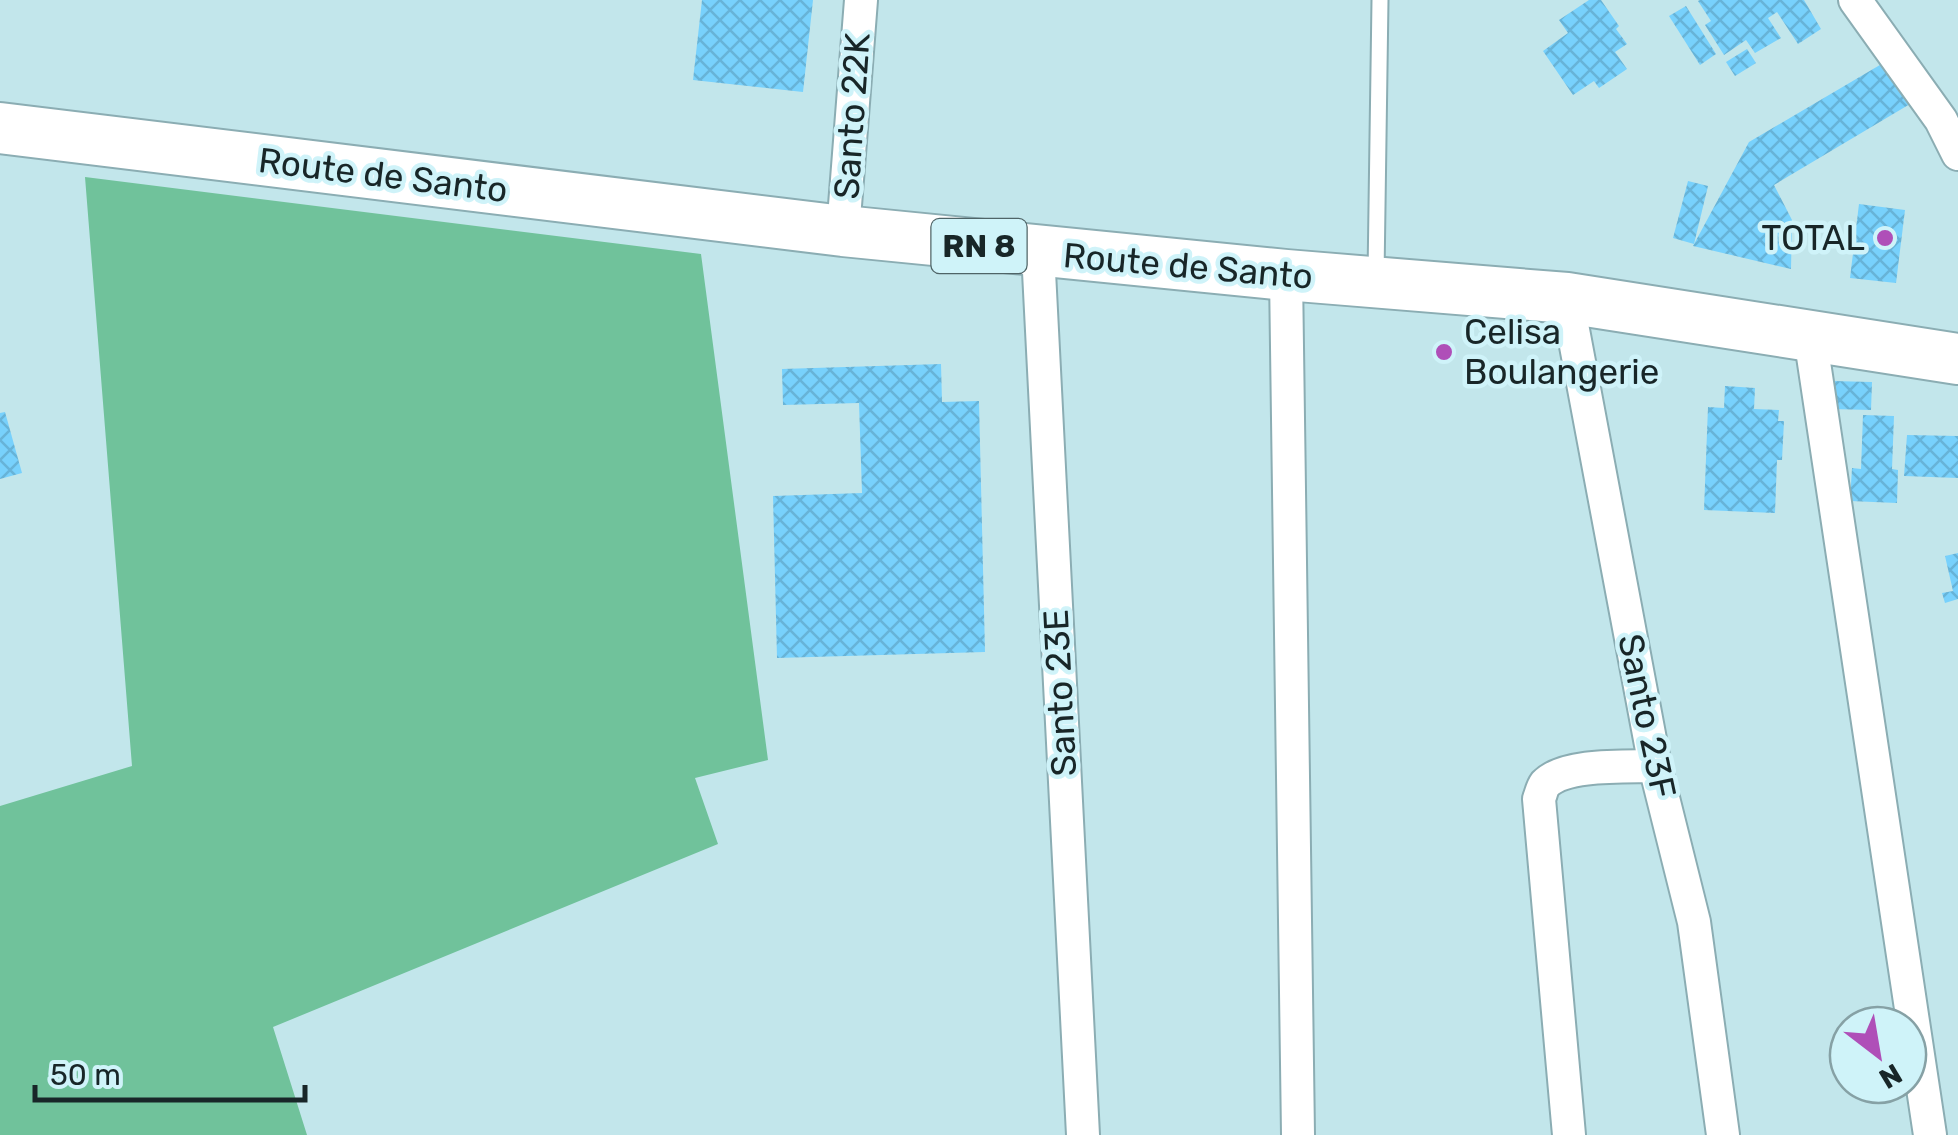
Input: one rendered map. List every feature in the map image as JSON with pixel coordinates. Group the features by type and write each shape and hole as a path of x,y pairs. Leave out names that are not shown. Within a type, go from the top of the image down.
{"main road":[{"name":"Route de Santo","path":"0,128 843,231 1286,276 1567,298 1958,359"}],"street":[{"name":"Santo 22K","path":"843,231 861,0"},
{"path":"1855,0 1950,115 1958,154"},
{"name":"Santo 23E","path":"1038,252 1083,1135"},
{"path":"1286,276 1298,1135"},
{"name":"Santo 23F","path":"1567,298 1655,766 1694,922 1722,1135"},
{"path":"1810,336 1930,1135"},
{"path":"1569,1135 1538,798 1545,784 1576,770 1655,766"}],"lane":[{"path":"1376,283 1380,0"}],"green space":[{"path":"85,177 701,254 768,760 695,778 718,844 273,1027 307,1135 0,1135 0,806 132,766"}],"building":[{"path":"702,0 813,0 803,92 693,80"},
{"path":"1589,0 1601,0 1619,26 1616,29 1627,44 1615,52 1627,69 1599,88 1594,81 1573,95 1543,51 1568,33 1559,20"},
{"path":"1700,0 1804,0 1821,29 1798,44 1777,12 1768,18 1781,38 1755,53 1746,40 1724,55 1705,25 1711,21"},
{"path":"1686,6 1716,54 1700,65 1669,16"},
{"path":"1747,49 1756,63 1735,76 1726,62"},
{"path":"1885,62 1910,104 1774,185 1792,220 1791,269 1693,246 1749,142"},
{"path":"1688,181 1708,186 1694,244 1673,238"},
{"path":"1859,204 1905,210 1896,283 1850,278"},
{"path":"941,364 942,402 979,401 985,652 777,658 773,496 862,493 859,403 783,405 782,369"},
{"path":"1832,381 1872,382 1871,410 1830,409"},
{"path":"1725,386 1755,388 1754,409 1779,410 1778,421 1784,421 1782,460 1777,460 1775,513 1704,510 1708,407 1724,408"},
{"path":"5,412 22,473 0,479 0,413"},
{"path":"1863,415 1894,416 1892,469 1898,470 1897,503 1850,501 1852,468 1861,469"},
{"path":"1907,435 1958,436 1958,478 1904,476"},
{"path":"1958,553 1958,599 1945,603 1942,593 1953,591 1945,556"}],"place":[{"name":"TOTAL","path":"1885,238"},
{"name":"Celisa Boulangerie","path":"1444,352"}]}
